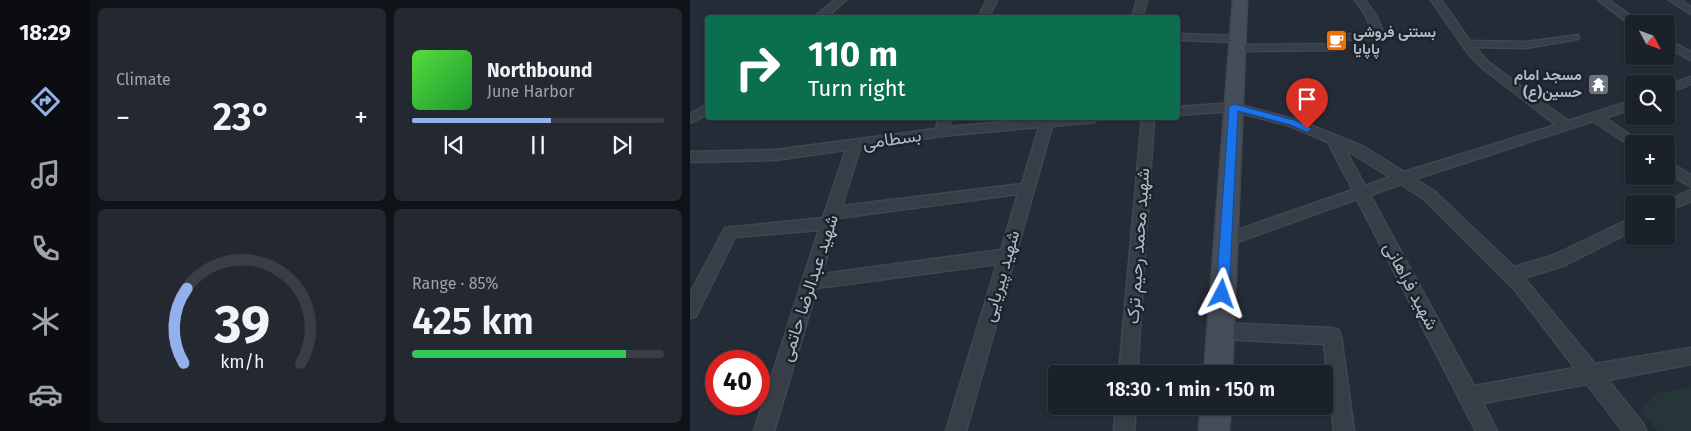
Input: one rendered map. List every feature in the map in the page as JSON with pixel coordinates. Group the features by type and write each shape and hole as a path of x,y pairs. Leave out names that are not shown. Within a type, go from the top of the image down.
{"street":[{"path":"822,15 841,0"},
{"path":"984,15 992,0"},
{"path":"1138,15 1142,0"},
{"path":"1218,365 1240,0"},
{"path":"1180,37 1238,44 1335,47 1337,41 1334,37 1380,36 1371,16 1360,0"},
{"path":"1436,0 1467,44 1484,64 1565,125"},
{"path":"1602,0 1625,16"},
{"path":"1674,0 1691,11"},
{"path":"1467,44 1526,45 1574,38"},
{"path":"1675,47 1691,57"},
{"path":"1675,86 1691,80"},
{"path":"1180,111 1234,107 1294,123 1359,150 1429,194 1522,286 1636,431"},
{"path":"1226,240 1402,178 1479,155 1625,107"},
{"path":"690,119 705,110"},
{"path":"1594,116 1625,138"},
{"path":"941,132 945,120"},
{"name":"بسطامی","path":"690,157 775,155 941,132 1063,120"},
{"name":"شهید محمد رحیم ترک","path":"1129,365 1148,120"},
{"name":"شهید پیریایی","path":"956,431 1047,121"},
{"name":"شهید فراهانی","path":"1334,140 1487,431"},
{"name":"شهید عبدالرضا حاتمی","path":"764,431 854,144"},
{"path":"1675,171 1691,182"},
{"path":"690,310 730,232 1027,188"},
{"path":"1675,203 1691,195"},
{"path":"1511,275 1559,260 1625,227"},
{"path":"811,282 1007,256"},
{"path":"1220,331 1332,336 1344,431"},
{"path":"1469,396 1691,356"},
{"path":"1124,431 1125,415"},
{"path":"1214,431 1215,415"}],"shaded area":[{"path":"1691,387 1691,431 1658,431 1641,411 1657,393"}],"place":[{"name":"بستنی فروشی پاپایا","path":"1337,41"},
{"name":"مسجد امام حسین(ع)","path":"1598,84"}],"route":[{"path":"1222,294 1234,107 1294,123 1307,129"}]}
